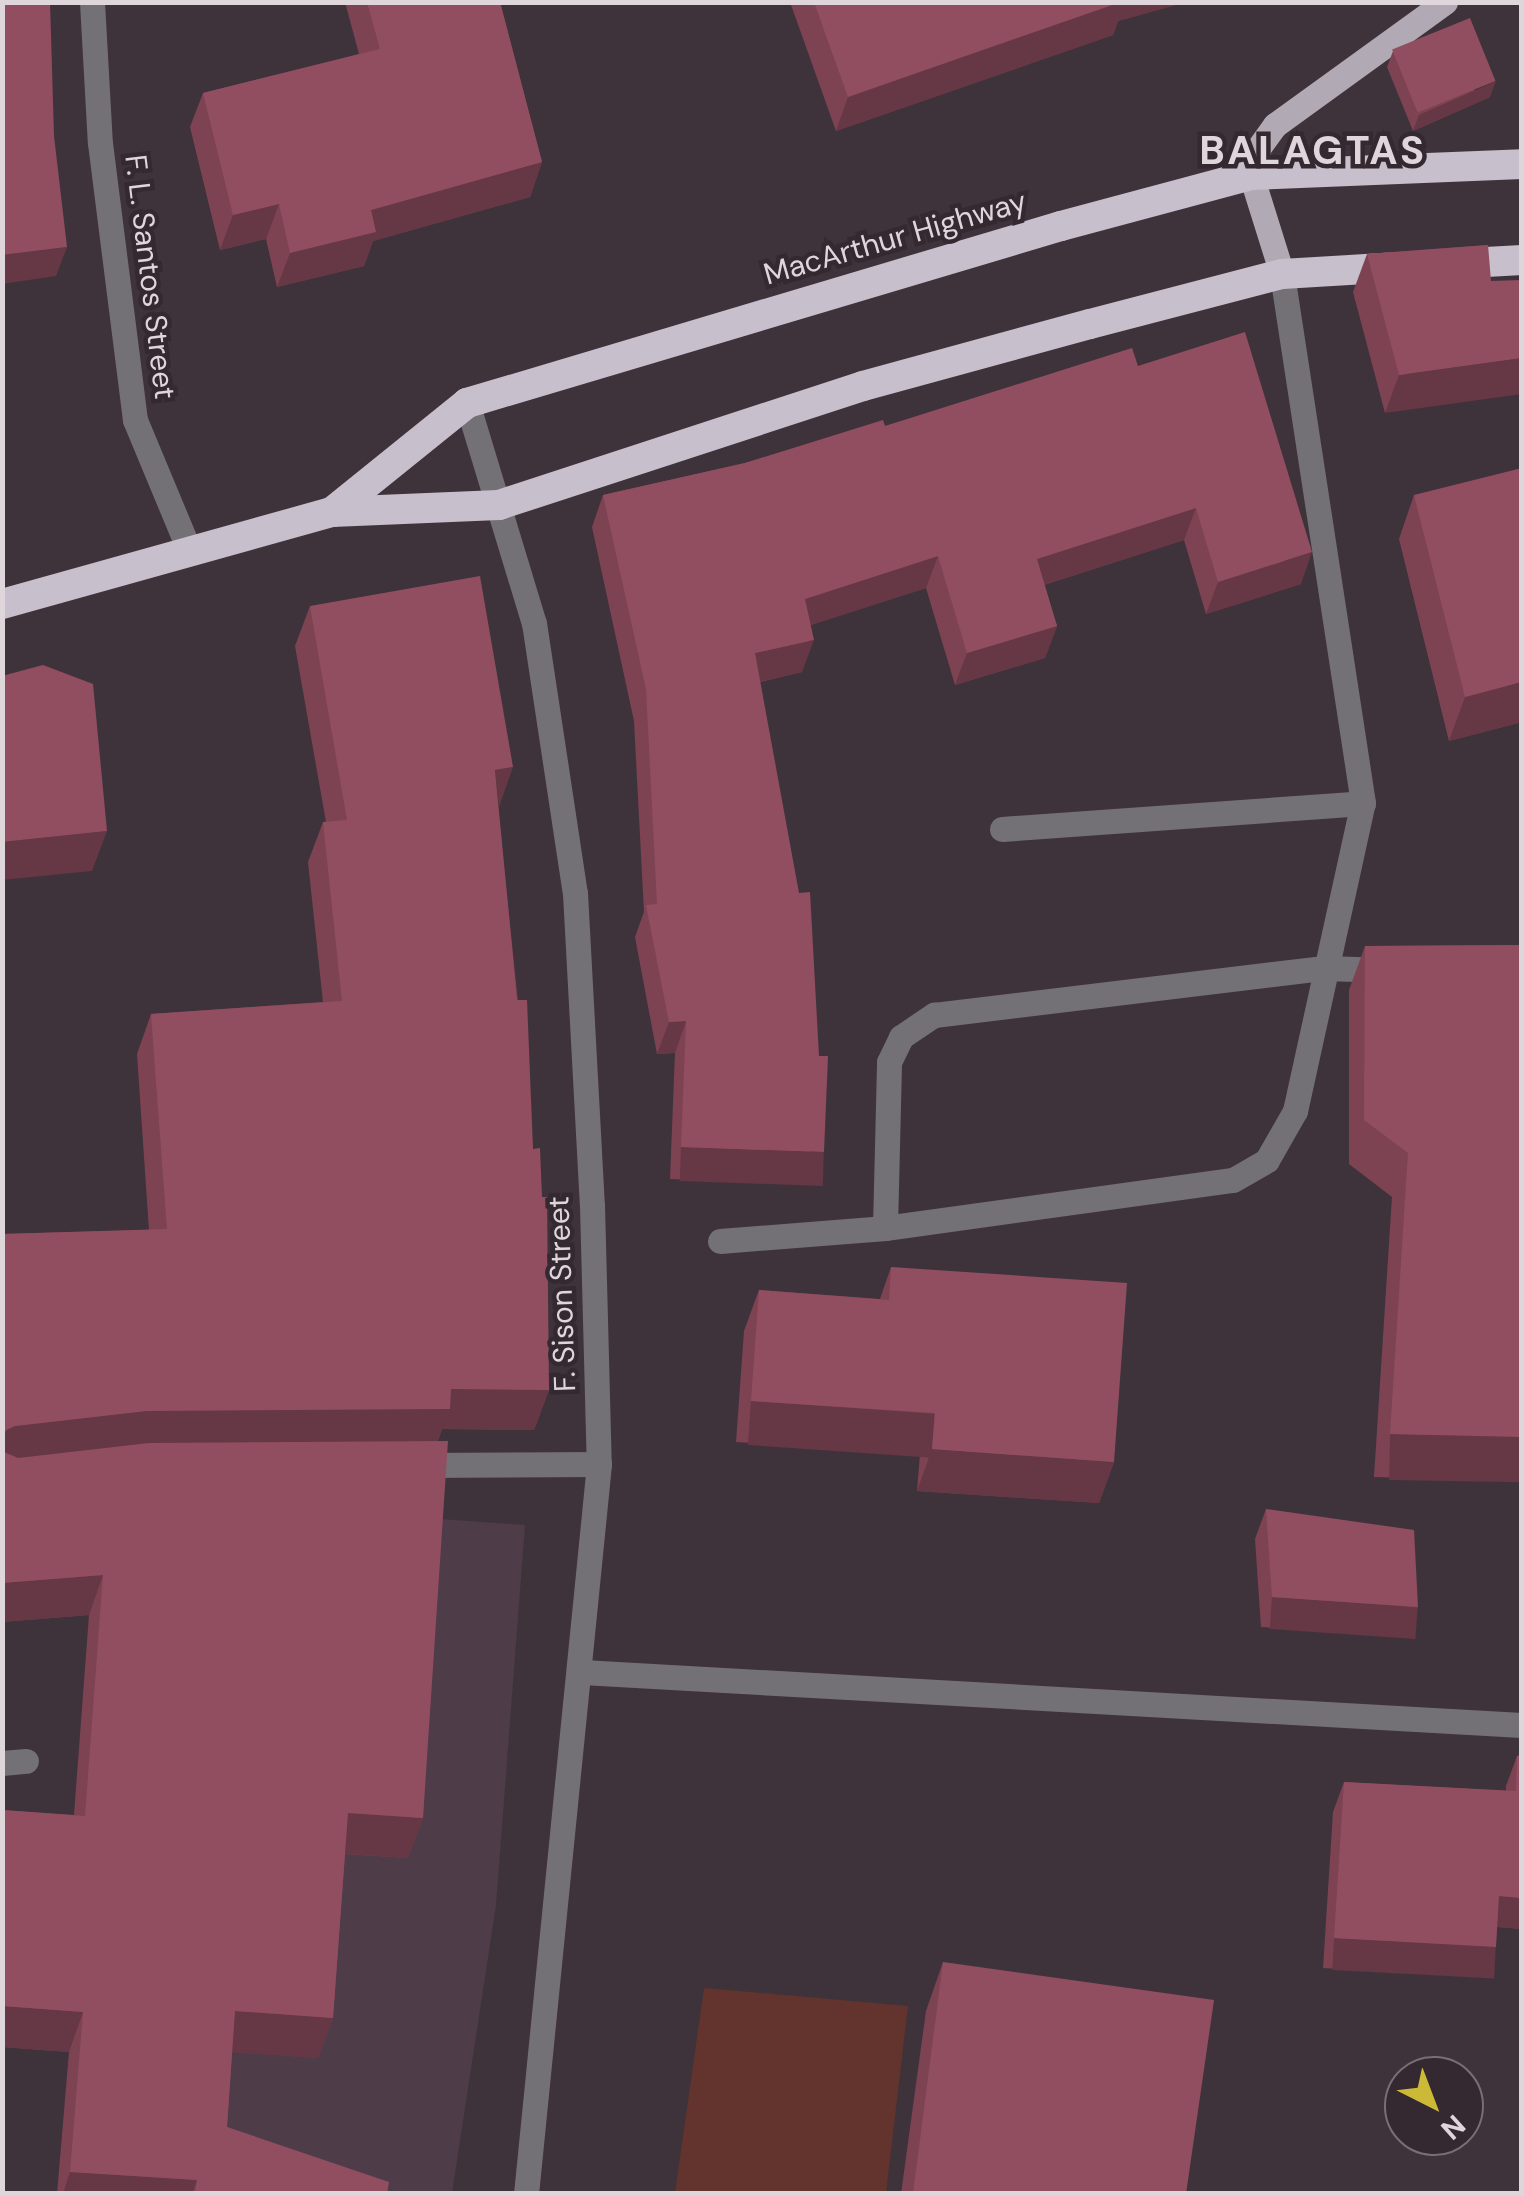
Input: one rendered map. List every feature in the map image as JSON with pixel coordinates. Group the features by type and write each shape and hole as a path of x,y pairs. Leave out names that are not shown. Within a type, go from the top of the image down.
{"highway":[{"name":"MacArthur Highway","path":"332,512 467,402 1061,226 1251,176 1522,164"},
{"name":"MacArthur Highway","path":"2,604 332,512 499,506 863,386 1282,274 1522,260"}],"main road":[{"path":"1282,274 1251,176 1259,147 1275,125 1446,2"}],"street":[{"name":"F. L. Santos Street","path":"92,2 100,143 135,420 189,550"},
{"path":"720,1241 885,1228 1232,1180 1266,1160 1295,1111 1362,803 1282,274"},
{"name":"F. Sison Street","path":"467,402 534,623 575,893 592,1205 599,1464 582,1672 526,2194"},
{"path":"1002,829 1362,803"},
{"path":"885,1228 889,1062 901,1037 934,1015 1324,968 1417,971"},
{"path":"385,1466 599,1464"},
{"path":"582,1672 1522,1725"}],"shaded area":[{"path":"230,1504 525,1525 496,1905 452,2193 210,2193 221,2052 318,2057"},
{"path":"704,1988 908,2006 886,2193 675,2193"}],"building":[{"path":"2,2 50,2 54,136 67,247 2,255"},
{"path":"367,2 500,2 542,162 371,210 376,232 290,253 279,204 233,215 203,93 380,49"},
{"path":"814,2 1121,2 848,97"},
{"path":"1470,18 1495,81 1418,113 1392,49"},
{"path":"1488,245 1491,281 1522,280 1522,358 1399,375 1367,254"},
{"path":"1245,332 1312,552 1218,582 1196,508 1037,559 1057,626 967,653 938,556 805,599 814,640 755,653 799,893 810,892 819,1056 828,1056 824,1152 681,1147 686,1021 669,1022 646,905 657,904 646,689 603,495 745,463 883,420 885,426 1132,348 1138,366"},
{"path":"1522,468 1522,682 1465,697 1414,495"},
{"path":"480,576 513,767 495,770 517,1000 527,1000 533,1149 540,1148 542,1197 547,1197 549,1390 451,1389 450,1409 146,1411 15,1426 6,1430 2,1438 2,1234 167,1229 151,1014 342,1001 323,822 347,820 310,606"},
{"path":"43,665 93,684 107,831 2,842 2,676"},
{"path":"1522,945 1522,1437 1390,1434 1408,1153 1364,1120 1365,946"},
{"path":"891,1267 1127,1283 1114,1462 932,1449 935,1413 751,1401 759,1290 889,1300"},
{"path":"448,1441 423,1818 348,1813 333,2018 235,2011 227,2127 389,2182 387,2194 195,2194 197,2180 70,2172 83,2012 2,2006 2,1810 85,1816 103,1575 2,1583 2,1448 18,1458 149,1443"},
{"path":"1266,1509 1414,1530 1418,1607 1272,1597"},
{"path":"1522,1755 1522,1898 1499,1896 1496,1947 1334,1938 1344,1782 1516,1791 1517,1756"},
{"path":"943,1962 1214,2000 1186,2194 913,2194"}],"district":[{"name":"BALAGTAS","path":"1313,150"}]}
